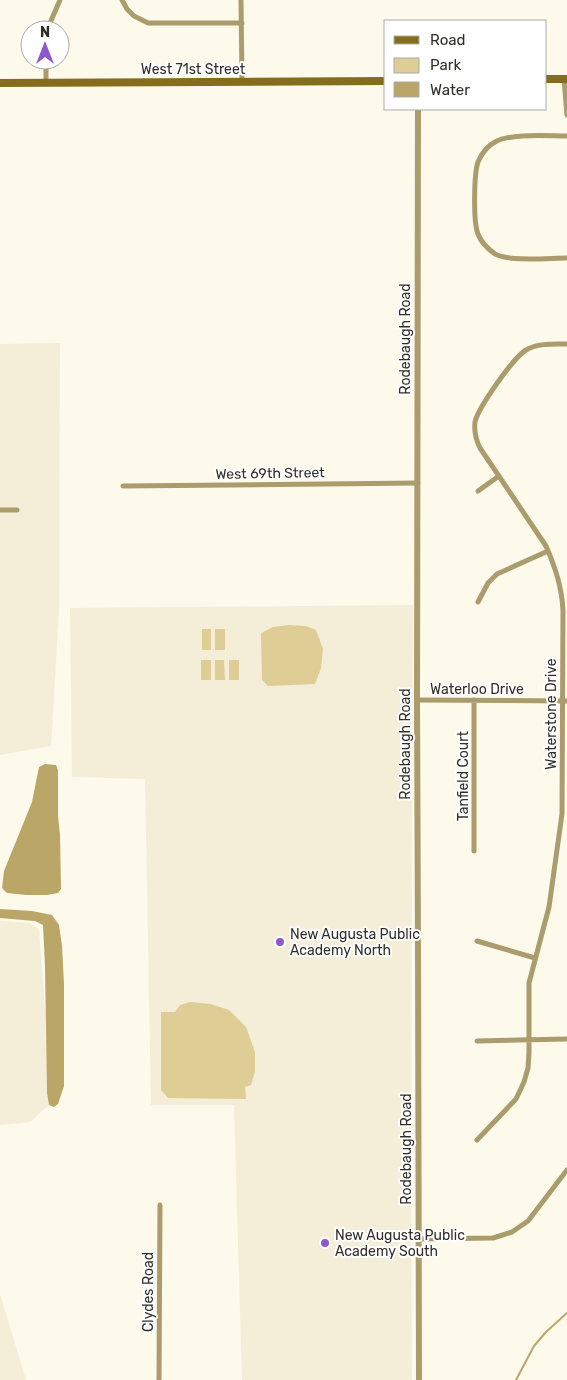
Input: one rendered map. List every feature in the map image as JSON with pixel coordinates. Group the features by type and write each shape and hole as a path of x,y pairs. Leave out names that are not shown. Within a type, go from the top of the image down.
{"main road":[{"path":"547,79 565,79"},
{"name":"West 71st Street","path":"0,83 384,81"}],"street":[{"path":"51,20 60,0"},
{"path":"122,0 134,16 148,23 242,23"},
{"path":"242,0 242,82"},
{"path":"46,70 46,83"},
{"path":"565,79 567,115"},
{"name":"Rodebaugh Road","path":"418,110 419,1380"},
{"path":"567,136 510,137 497,141 487,148 480,157 476,170 475,219 481,240 496,254 510,258 567,258"},
{"name":"Waterstone Drive","path":"477,1140 512,1104 521,1091 528,1068 529,986 549,907 562,814 565,701 562,601 558,575 539,534 480,448 476,438 475,425 480,410 514,361 524,352 539,345 567,344"},
{"path":"478,491 499,476"},
{"name":"West 69th Street","path":"123,486 418,483"},
{"path":"0,510 17,510"},
{"path":"478,602 488,583 497,574 548,551"},
{"name":"Waterloo Drive","path":"417,700 565,701"},
{"name":"Tanfield Court","path":"474,700 474,850"},
{"path":"477,942 535,958"},
{"path":"477,1041 567,1039"},
{"path":"419,1239 493,1238 512,1232 528,1221 567,1170"},
{"name":"Clydes Road","path":"159,1380 160,1205"}],"shaded area":[{"path":"60,343 59,610 51,746 0,755 0,344"},
{"name":"New Augusta Public Academy North","path":"413,605 412,1380 242,1380 234,1105 151,1105 145,779 72,777 70,608"},
{"path":"0,921 29,923 39,929 49,1105 30,1122 0,1125"},
{"path":"0,1294 26,1380 0,1380"}],"green space":[{"path":"289,625 306,626 316,630 323,649 321,668 315,684 268,686 262,680 261,633 273,627"},
{"path":"202,629 211,629 211,650 202,650"},
{"path":"215,629 225,629 225,650 215,650"},
{"path":"201,660 211,660 211,680 201,680"},
{"path":"215,660 224,660 225,680 215,680"},
{"path":"229,660 239,660 239,680 229,680"},
{"path":"190,1002 210,1004 229,1010 246,1027 255,1052 255,1072 251,1085 245,1087 246,1099 168,1098 161,1090 161,1012 175,1012 180,1005"}],"water":[{"path":"45,764 56,765 58,770 61,889 58,893 47,895 7,893 2,888 4,871 32,802 39,767"},
{"path":"0,909 32,911 52,915 59,925 64,984 64,1086 58,1104 54,1107 49,1105 47,1093 43,925 35,921 0,918"}],"waterway":[{"path":"516,1380 534,1346 567,1313"}],"place":[{"name":"New Augusta Public Academy North","path":"280,942"},
{"name":"New Augusta Public Academy South","path":"325,1243"}]}
